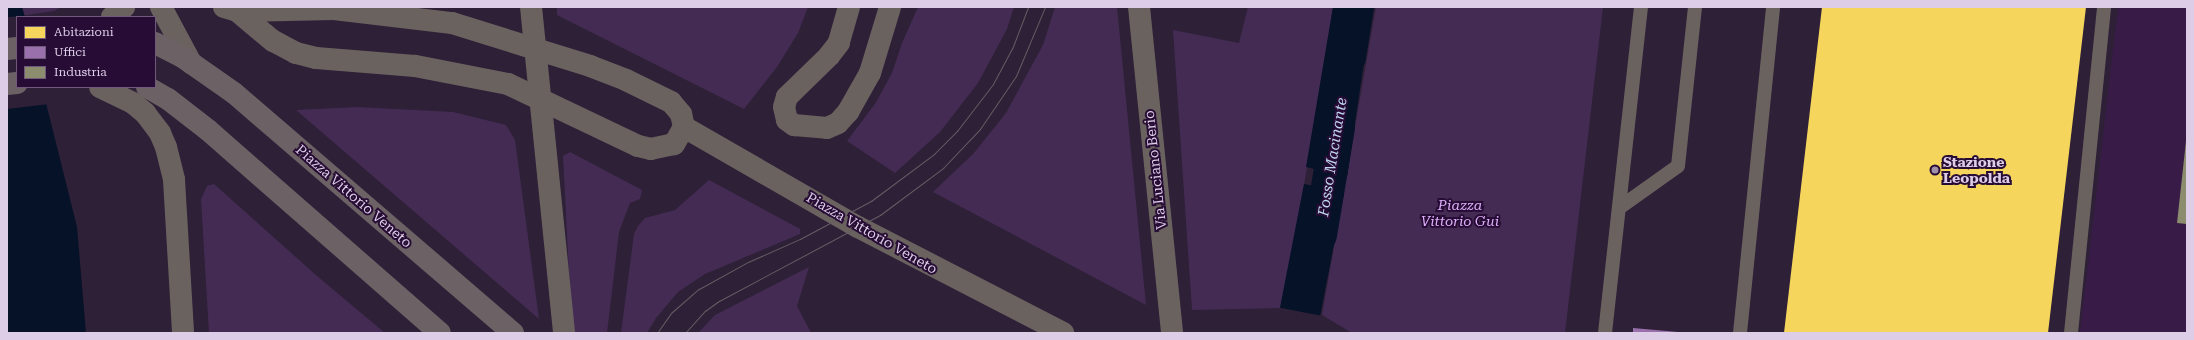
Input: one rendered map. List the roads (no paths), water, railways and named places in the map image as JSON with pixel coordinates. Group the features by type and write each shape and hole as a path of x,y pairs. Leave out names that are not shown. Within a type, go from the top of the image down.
{"main road":[{"name":"Piazza Vittorio Veneto","path":"156,44 192,63 234,93 513,333"},
{"path":"149,88 168,99 208,130 440,333"}],"street":[{"name":"Piazza Vittorio Veneto","path":"161,7 192,63"},
{"path":"531,7 564,333"},
{"path":"849,7 839,43 829,56 787,97 784,107 787,120 794,125 827,128 838,123 848,112 870,73 890,7"},
{"name":"Via Luciano Berio","path":"1139,7 1172,333"},
{"path":"231,9 334,9 382,13 452,23 590,66 671,102 681,114 684,127 674,144 651,149 607,132 540,98 508,84 415,66 316,58 296,54 273,41 231,9"},
{"path":"108,91 133,103 154,123 171,162 183,333"},
{"name":"Piazza Vittorio Veneto","path":"684,127 942,272 1063,333"}],"lane":[{"path":"1605,333 1641,7"},
{"path":"1619,208 1678,166 1695,7"},
{"path":"1740,333 1773,7"},
{"path":"2071,333 2104,7"}],"water":[{"path":"7,7 22,7 25,16 16,16 16,88 42,88 77,227 86,333 7,333"},
{"path":"1333,7 1343,7 1371,15 1347,177 1306,167"},
{"path":"1304,184 1344,192 1320,316 1280,308"}],"waterway":[{"name":"Fosso Macinante","path":"1349,57 1357,7"},
{"name":"Fosso Macinante","path":"1320,235 1338,127"}],"tram line":[{"path":"657,333 671,313 699,289 748,262 800,239 871,201 934,154 957,131 993,84 1012,49 1028,7"},
{"path":"685,333 705,311 719,301 880,215 943,168 980,129 1016,76 1045,7"}],"place":[{"name":"Stazione Leopolda","path":"1935,170"}],"park label":[{"name":"Piazza Vittorio Gui","path":"1460,214"}]}
